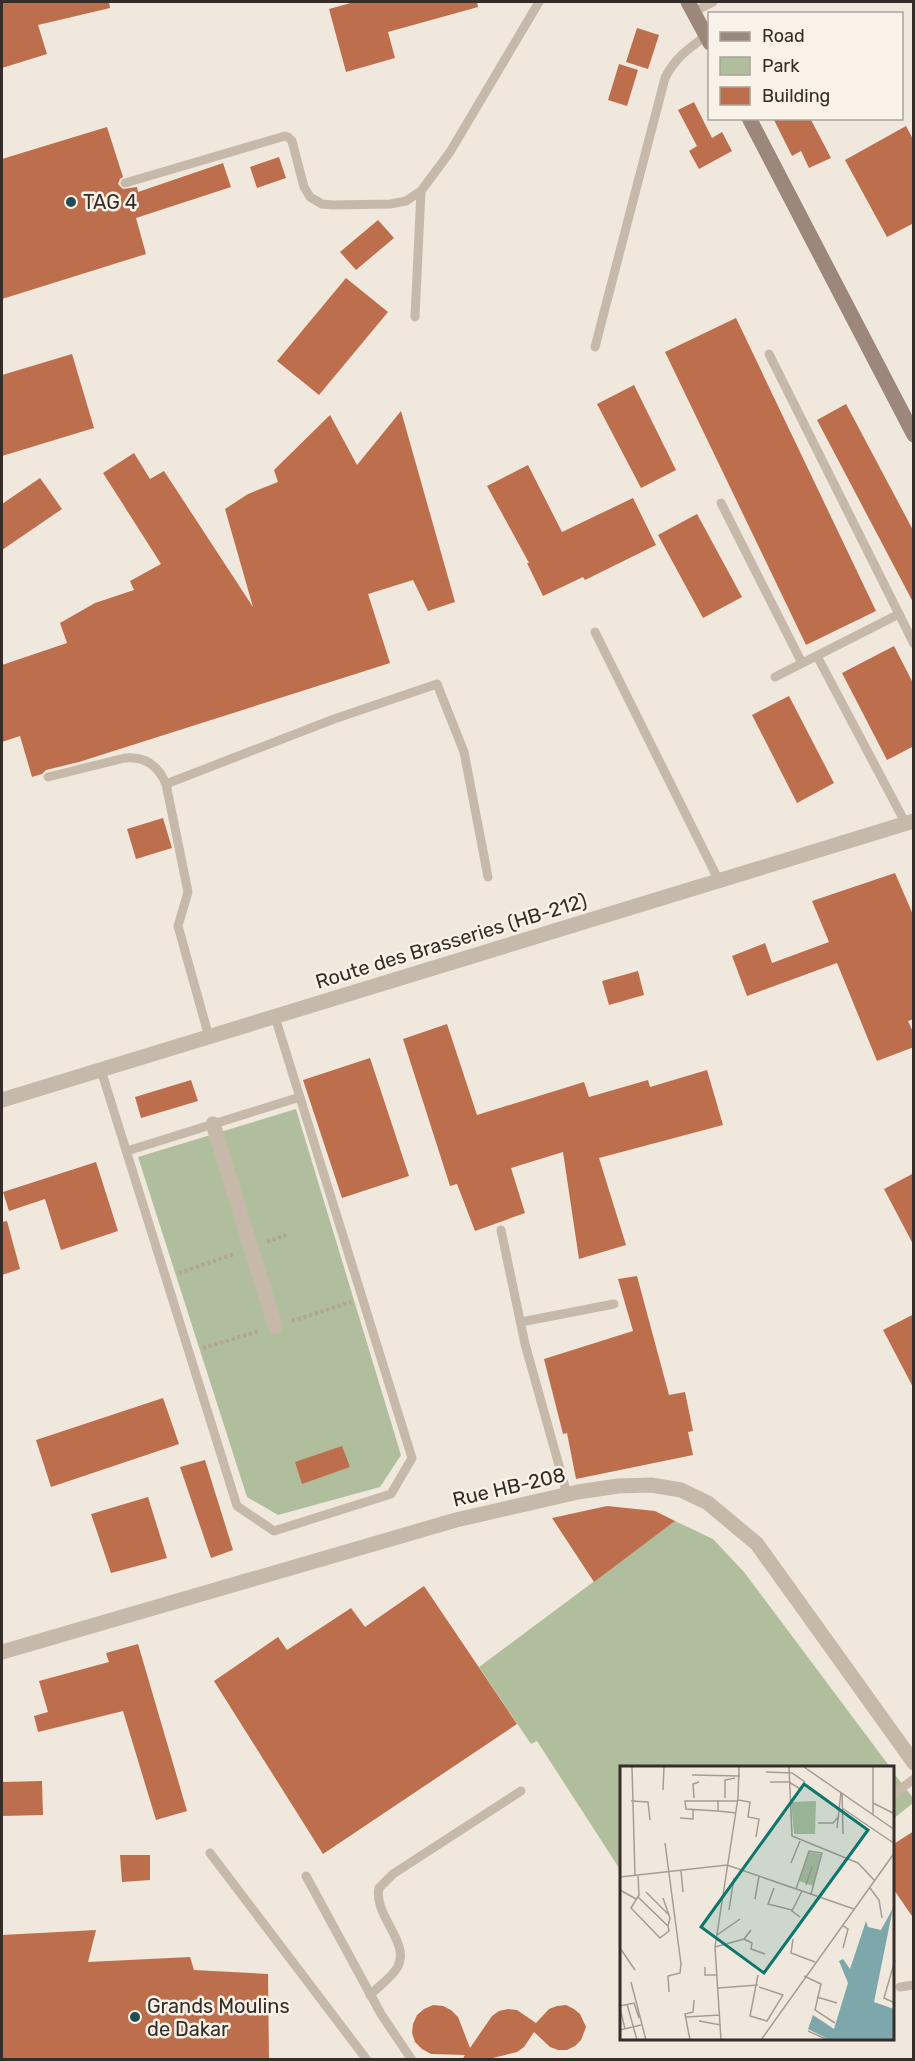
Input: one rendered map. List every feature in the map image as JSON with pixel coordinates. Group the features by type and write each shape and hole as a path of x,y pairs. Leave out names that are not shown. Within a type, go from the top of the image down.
{"street":[{"path":"691,7 708,40"},
{"path":"750,120 914,435"},
{"name":"Route des Brasseries (HB-212)","path":"2,1100 910,822"},
{"path":"213,1124 275,1326"},
{"name":"Rue HB-208","path":"2,1652 456,1520 567,1494 618,1486 651,1485 681,1490 708,1503 757,1544 914,1764"}],"lane":[{"path":"125,183 285,136 292,141 304,187 310,197 322,204 390,204 406,201 421,191 450,152 539,2"},
{"path":"691,7 713,2"},
{"path":"595,347 665,78 670,68 685,51 708,40"},
{"path":"415,317 421,191"},
{"path":"769,354 914,644"},
{"path":"721,502 802,663"},
{"path":"775,677 899,614"},
{"path":"595,632 719,881"},
{"path":"817,656 910,822"},
{"path":"166,784 334,719 437,684 464,752 488,877"},
{"path":"48,777 137,757 152,764 162,776 166,784 188,892 178,926 209,1037"},
{"path":"101,1070 237,1506 274,1531 391,1494 412,1458 275,1017"},
{"path":"127,1151 300,1097"},
{"path":"501,1230 525,1344 567,1494"},
{"path":"521,1322 614,1304"},
{"path":"894,1794 914,1779"},
{"path":"370,1995 398,1968 400,1955 399,1944 379,1903 380,1888 393,1874 521,1791"},
{"path":"210,1853 367,2060"},
{"path":"306,1876 370,1995 412,2060"},
{"path":"900,1987 914,1985"}],"path":[{"path":"166,1278 286,1235"}],"green space":[{"path":"296,1109 401,1455 380,1487 278,1515 247,1497 138,1157"},
{"path":"675,1521 713,1539 744,1572 889,1766 620,1766 620,1869 537,1741 531,1744 479,1667"},
{"path":"894,1774 914,1799 913,1803 894,1818"}],"building":[{"path":"2,2 109,2 110,8 38,25 47,54 2,68"},
{"path":"354,2 477,2 478,7 388,32 395,58 346,72 329,9"},
{"path":"637,28 659,35 648,69 626,62"},
{"path":"619,64 638,70 627,106 608,100"},
{"path":"694,102 712,138 722,132 732,151 699,169 689,151 697,146 678,110"},
{"path":"774,120 811,120 831,158 809,168 801,151 792,156"},
{"path":"906,126 914,141 914,223 887,237 845,160"},
{"name":"TAG 4","path":"107,127 123,177 118,184 123,189 137,187 138,192 223,163 231,187 136,218 146,254 2,299 2,159"},
{"path":"279,157 286,178 257,188 250,167"},
{"path":"378,220 394,238 356,270 340,252"},
{"path":"346,278 388,312 319,395 277,361"},
{"path":"736,318 876,611 806,645 665,352"},
{"path":"72,354 94,428 2,456 2,375"},
{"path":"634,385 676,470 641,488 597,404"},
{"path":"846,404 914,532 914,604 817,420"},
{"path":"401,411 455,602 428,611 413,580 368,594 390,663 79,762 46,770 32,777 20,736 2,742 2,665 67,643 60,623 95,603 134,590 130,581 161,564 103,473 134,453 150,479 164,471 253,607 225,509 248,494 278,482 274,470 330,415 357,465"},
{"path":"528,465 562,532 633,498 656,545 585,580 583,577 543,596 527,563 529,563 487,486"},
{"path":"40,478 62,509 2,550 2,504"},
{"path":"697,514 742,597 703,618 658,535"},
{"path":"894,646 914,685 914,746 887,760 842,673"},
{"path":"789,696 834,783 797,803 752,715"},
{"path":"163,818 172,848 136,859 127,829"},
{"path":"895,873 914,917 914,1019 908,1021 914,1034 914,1047 877,1061 837,963 747,996 732,956 765,943 772,963 829,942 812,901"},
{"path":"638,971 644,995 609,1005 602,981"},
{"path":"447,1024 477,1115 584,1082 589,1097 648,1080 650,1087 707,1070 723,1125 599,1158 626,1245 579,1259 563,1152 511,1168 525,1213 475,1231 457,1184 450,1186 403,1039"},
{"path":"370,1058 409,1176 342,1198 303,1080"},
{"path":"191,1080 198,1101 141,1118 135,1097"},
{"path":"96,1162 118,1231 61,1250 45,1199 9,1211 3,1192"},
{"path":"914,1173 914,1246 884,1189"},
{"path":"7,1221 20,1269 2,1275 2,1222"},
{"path":"637,1276 669,1395 685,1392 693,1431 688,1432 693,1455 576,1479 567,1433 563,1434 544,1359 633,1331 618,1279"},
{"path":"914,1314 914,1389 883,1330"},
{"path":"163,1398 179,1444 51,1487 36,1440"},
{"path":"342,1446 350,1467 302,1484 295,1462"},
{"path":"205,1460 233,1550 211,1558 180,1467"},
{"path":"148,1497 167,1558 111,1573 91,1514"},
{"path":"607,1506 655,1511 675,1521 594,1582 552,1518"},
{"path":"424,1586 517,1724 323,1854 214,1681 278,1637 287,1650 351,1608 365,1627"},
{"path":"138,1644 187,1811 156,1820 123,1711 38,1732 34,1716 48,1712 39,1681 109,1662 106,1653"},
{"path":"42,1781 43,1815 2,1816 2,1782"},
{"path":"914,1831 914,1919 894,1890 894,1844"},
{"path":"120,1855 150,1855 150,1880 122,1882"},
{"name":"Grands Moulins de Dakar","path":"96,1930 88,1962 190,1957 194,1970 268,1974 269,2060 2,2060 2,1935"},
{"path":"433,2005 443,2006 458,2017 470,2048 492,2016 508,2009 517,2010 536,2023 549,2009 566,2005 580,2014 586,2027 581,2040 567,2050 550,2047 534,2032 524,2047 517,2052 485,2060 462,2060 465,2055 431,2054 415,2042 412,2033 417,2015"}],"place":[{"name":"TAG 4","path":"71,202"},
{"name":"Grands Moulins de Dakar","path":"135,2017"}]}
